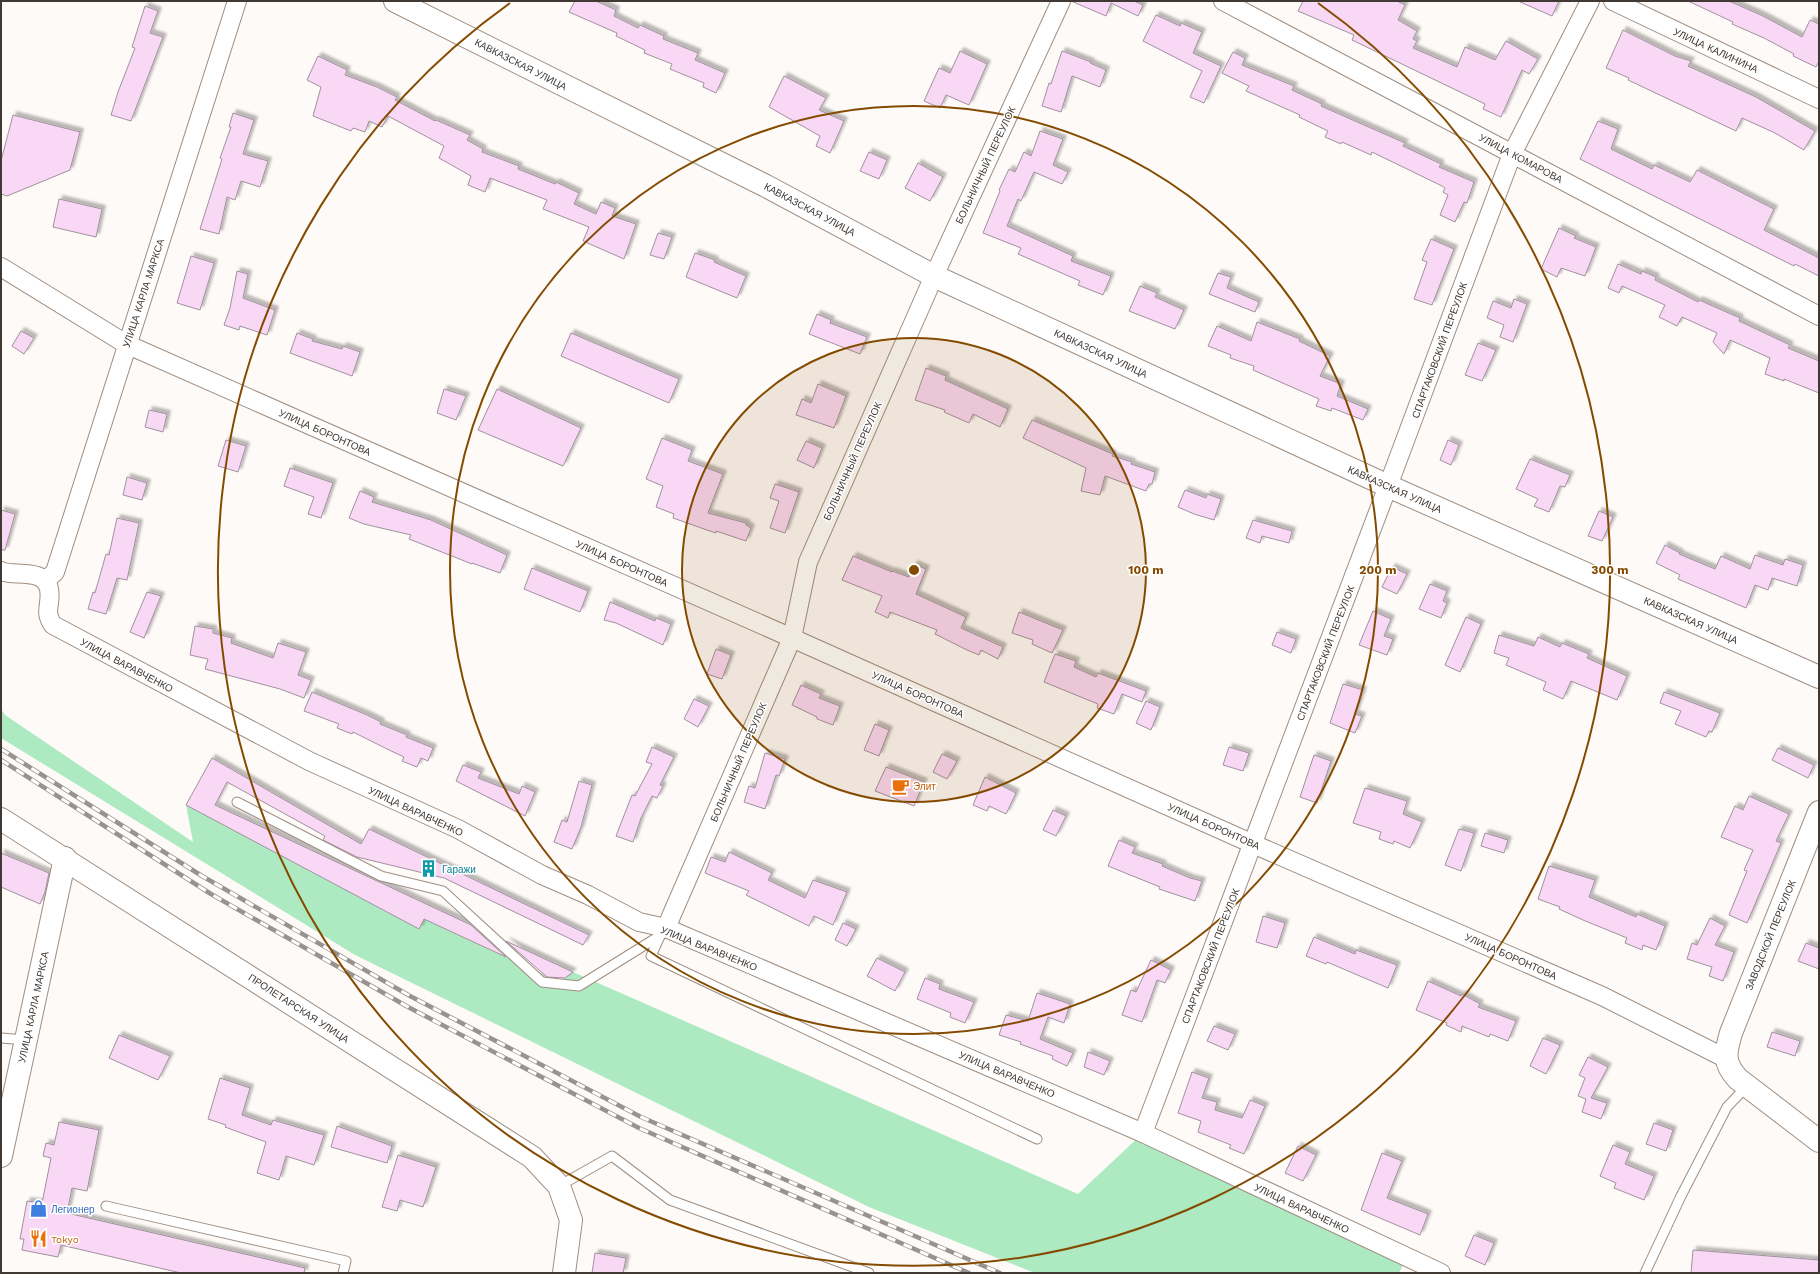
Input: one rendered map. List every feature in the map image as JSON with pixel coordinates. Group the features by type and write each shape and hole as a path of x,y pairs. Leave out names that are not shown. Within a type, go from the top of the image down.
{"street":[{"name":"УЛИЦА КАРЛА МАРКСА","path":"45,582 55,572 126,344 237,1"},
{"name":"КАВКАЗСКАЯ УЛИЦА","path":"396,1 766,186 934,276 1388,486 1819,677"},
{"name":"БОЛЬНИЧНЫЙ ПЕРЕУЛОК","path":"663,932 792,638 808,562 934,276 1061,1"},
{"name":"УЛИЦА КОМАРОВА","path":"1223,1 1819,316"},
{"name":"СПАРТАКОВСКИЙ ПЕРЕУЛОК","path":"1144,1133 1512,154 1590,1"},
{"name":"УЛИЦА КАЛИНИНА","path":"1613,1 1819,98"},
{"name":"УЛИЦА БОРОНТОВА","path":"1,267 126,344 792,638 1253,844 1602,996 1727,1059"},
{"path":"1,571 4,573 28,574 38,577 45,582"},
{"name":"УЛИЦА ВАРАВЧЕНКО","path":"45,582 49,589 48,618 53,625 308,761 458,829 542,875 588,895 639,922 1144,1133 1441,1273"},
{"name":"ЗАВОДСКОЙ ПЕРЕУЛОК","path":"1727,1059 1731,1033 1819,812"},
{"name":"ПРОЛЕТАРСКАЯ УЛИЦА","path":"1,819 65,858 532,1157 559,1186 571,1220 564,1273"},
{"name":"УЛИЦА КАРЛА МАРКСА","path":"1,1156 65,858"},
{"path":"1727,1059 1732,1072 1747,1086 1819,1141"}],"lane":[{"path":"237,802 381,876 443,891 542,982 579,986 663,932"},
{"path":"663,932 651,956 1037,1139"},
{"path":"1,1038 26,1040"},
{"path":"1645,1273 1727,1107 1747,1086"},
{"path":"559,1186 612,1156 670,1200 869,1273"},
{"path":"106,1206 346,1261 343,1273"}],"green space":[{"path":"1,709 5,715 193,842 186,805 560,982 573,972 1078,1194 1143,1133 1407,1257 1399,1273 1035,1273 869,1207 355,955 1,738"}],"building":[{"path":"575,1 596,1 616,10 614,16 638,28 640,25 664,36 663,39 698,53 695,60 725,73 716,93 703,87 704,83 670,69 672,64 644,53 645,50 616,36 617,33 569,12"},
{"path":"1071,1 1134,1 1143,5 1138,16 1111,3 1106,16"},
{"path":"1303,1 1397,1 1405,5 1398,20 1417,31 1413,39 1417,41 1413,48 1457,67 1465,47 1495,60 1506,41 1538,59 1529,74 1522,70 1501,117 1483,109 1485,104 1352,40 1354,35 1298,11"},
{"path":"1518,1 1559,1 1552,16"},
{"path":"1688,1 1729,1 1763,16 1802,37 1810,20 1819,24 1819,61 1816,67 1793,56 1794,54 1764,38 1732,24 1733,22"},
{"path":"145,6 158,11 150,33 163,37 131,121 111,115 135,48 132,47"},
{"path":"1156,15 1180,26 1181,23 1202,32 1193,53 1221,66 1204,103 1190,97 1202,71 1143,41"},
{"path":"1623,30 1675,56 1691,61 1688,66 1756,97 1815,131 1804,150 1775,133 1742,118 1736,131 1628,80 1629,78 1606,68"},
{"path":"960,51 987,64 969,105 946,95 940,108 924,101 939,68 950,73"},
{"path":"1062,51 1091,62 1090,63 1106,70 1100,87 1072,76 1061,112 1042,106 1049,83 1051,84"},
{"path":"1233,52 1245,58 1242,65 1294,86 1292,90 1322,104 1321,106 1405,143 1403,146 1441,164 1439,167 1474,182 1467,203 1464,202 1455,222 1440,215 1448,195 1443,192 1445,188 1442,186 1372,152 1371,155 1342,142 1341,144 1325,137 1328,131 1299,117 1300,115 1246,91 1249,86 1222,73"},
{"path":"318,56 347,70 345,75 377,87 397,97 395,100 435,121 436,120 470,135 467,140 483,149 482,152 519,166 518,169 555,184 556,182 579,193 574,204 596,214 601,202 615,208 612,216 636,224 624,259 583,241 589,227 543,209 547,200 490,178 485,192 468,185 471,176 439,158 444,146 388,116 382,127 369,121 365,132 353,128 351,131 313,116 321,87 307,80"},
{"path":"784,76 826,98 819,110 844,121 830,153 816,146 820,136 769,107"},
{"path":"233,113 254,120 243,154 268,161 260,187 241,181 235,200 227,197 219,234 200,229 222,159 220,158 231,127 229,127"},
{"path":"13,115 80,132 70,170 7,196 1,194 1,161"},
{"path":"1598,121 1618,129 1611,149 1652,169 1654,165 1690,182 1697,170 1774,209 1764,230 1819,258 1819,276 1795,264 1794,266 1580,159"},
{"path":"1040,131 1063,139 1053,165 1068,172 1062,184 1034,172 1021,201 1018,199 1007,226 1073,256 1071,261 1111,276 1103,295 1078,285 1080,281 1018,254 1021,248 983,233 1000,191 999,190 1009,169 1015,172 1024,152 1031,156"},
{"path":"869,152 887,160 879,179 860,171"},
{"path":"918,163 943,177 930,201 905,188"},
{"path":"59,199 102,209 96,237 53,227"},
{"path":"1559,228 1576,236 1574,238 1596,247 1585,276 1561,268 1557,277 1541,269"},
{"path":"658,233 672,237 664,259 650,255"},
{"path":"1431,239 1454,249 1432,305 1414,299 1427,262 1422,260"},
{"path":"695,253 715,260 714,262 746,276 737,298 686,277"},
{"path":"191,256 214,263 200,310 177,303"},
{"path":"1618,264 1641,274 1642,271 1656,277 1655,280 1698,302 1699,300 1740,318 1739,321 1790,345 1788,348 1819,361 1819,393 1784,379 1784,381 1765,374 1770,358 1730,340 1724,354 1713,342 1717,333 1682,317 1677,326 1659,317 1665,305 1622,286 1619,293 1608,288"},
{"path":"237,271 248,274 243,298 275,310 267,335 240,326 239,330 224,325 230,308"},
{"path":"1218,273 1231,277 1227,288 1259,302 1255,312 1209,294"},
{"path":"1140,286 1157,293 1155,297 1184,310 1175,329 1129,311"},
{"path":"1514,299 1527,304 1513,342 1500,337 1504,325 1487,318 1493,301 1511,308"},
{"path":"817,314 831,320 830,323 867,337 860,354 809,334"},
{"path":"1257,322 1300,339 1299,341 1330,356 1320,376 1341,384 1337,396 1368,409 1363,420 1332,408 1331,411 1316,406 1319,399 1253,370 1254,366 1230,358 1231,355 1208,346 1217,326 1251,341"},
{"path":"21,331 34,338 24,354 12,346"},
{"path":"297,333 313,339 312,341 342,349 343,346 360,352 352,376 290,353"},
{"path":"571,333 679,379 669,403 561,356"},
{"path":"1478,343 1496,350 1482,381 1465,375"},
{"path":"926,368 946,376 945,380 1008,409 1000,427 973,414 969,423 944,412 945,410 915,400"},
{"path":"818,384 846,396 834,428 796,415 802,399 811,403"},
{"path":"444,389 466,396 456,420 437,413"},
{"path":"497,389 581,428 563,466 478,430"},
{"path":"149,410 167,414 163,432 145,427"},
{"path":"1032,420 1113,454 1112,456 1132,462 1131,464 1155,472 1152,484 1149,484 1146,491 1105,476 1100,495 1081,491 1086,468 1023,438"},
{"path":"662,438 692,450 688,461 723,474 708,513 746,523 746,525 751,528 746,541 716,531 716,533 673,518 674,514 656,507 663,486 646,479"},
{"path":"226,440 246,446 238,472 218,466"},
{"path":"1448,440 1459,445 1451,465 1440,460"},
{"path":"806,441 822,448 814,468 797,460"},
{"path":"1530,459 1570,475 1565,487 1560,486 1549,512 1534,506 1538,499 1516,489"},
{"path":"290,468 333,483 321,518 308,514 314,497 284,486"},
{"path":"127,477 147,483 142,500 123,495"},
{"path":"775,484 799,492 785,533 770,528 779,501 770,498"},
{"path":"1185,490 1206,498 1207,494 1221,499 1214,520 1178,507"},
{"path":"360,491 374,497 372,502 431,520 507,555 500,573 472,564 409,539 411,535 364,524 349,518"},
{"path":"1,510 15,514 5,550 1,550"},
{"path":"1599,511 1613,517 1602,541 1588,536"},
{"path":"117,518 139,523 127,580 117,578 106,614 88,609 93,592 95,593 106,554 109,555"},
{"path":"1253,520 1292,531 1289,543 1262,536 1260,543 1246,538"},
{"path":"1665,545 1680,553 1679,554 1715,569 1721,556 1750,569 1755,555 1783,565 1785,559 1803,565 1797,586 1772,578 1768,590 1755,585 1746,608 1678,579 1680,575 1656,563"},
{"path":"853,556 892,572 909,577 914,564 926,569 916,594 966,617 961,628 1003,647 998,659 981,650 979,655 967,650 935,634 937,630 890,612 888,618 875,612 882,596 842,580"},
{"path":"1392,567 1407,574 1397,594 1382,587"},
{"path":"532,568 588,591 580,612 524,589"},
{"path":"1430,584 1447,591 1443,601 1447,603 1441,618 1419,609"},
{"path":"147,592 161,596 144,638 130,632"},
{"path":"610,602 655,621 656,618 671,624 663,645 616,623 604,620"},
{"path":"1373,611 1391,619 1384,636 1393,639 1387,655 1359,645"},
{"path":"1019,612 1063,630 1052,653 1032,644 1033,640 1012,633"},
{"path":"1466,617 1481,624 1460,672 1445,665"},
{"path":"195,626 213,629 213,633 232,638 231,643 273,658 278,643 306,652 298,675 311,680 304,698 280,689 205,669 208,659 190,655"},
{"path":"1277,632 1296,639 1291,653 1272,645"},
{"path":"1499,635 1534,646 1538,637 1560,647 1562,643 1589,654 1587,658 1627,676 1617,700 1571,681 1563,699 1543,690 1546,682 1506,665 1509,658 1494,653"},
{"path":"716,649 731,655 722,679 707,674"},
{"path":"1055,654 1076,661 1074,667 1096,677 1098,673 1146,691 1142,702 1122,694 1114,714 1097,708 1098,704 1044,682"},
{"path":"1343,684 1363,690 1355,714 1362,716 1355,733 1330,723"},
{"path":"801,685 821,694 819,698 840,706 833,725 817,719 817,717 792,705"},
{"path":"312,692 367,715 381,722 380,724 407,735 406,737 433,748 428,761 421,758 417,767 402,761 404,757 353,732 352,734 337,728 339,724 304,711"},
{"path":"1664,692 1720,713 1712,732 1709,731 1706,737 1675,724 1681,711 1660,703"},
{"path":"694,699 709,706 698,727 684,719"},
{"path":"1146,701 1160,707 1151,730 1136,723"},
{"path":"875,724 889,730 879,756 864,750"},
{"path":"652,747 674,757 660,785 663,786 657,798 652,796 641,818 633,842 616,836 632,795 635,796 652,764 646,762"},
{"path":"1229,747 1249,753 1243,771 1223,765"},
{"path":"1778,748 1814,765 1808,778 1772,760"},
{"path":"765,753 785,759 779,776 776,775 765,809 744,802 749,786 755,788"},
{"path":"942,754 957,761 947,779 933,772"},
{"path":"1314,755 1331,761 1317,803 1300,797"},
{"name":"Гаражи","path":"212,758 361,844 369,829 589,935 583,945 444,878 357,857 323,840 325,836 227,782 215,805 471,925 506,957 424,919 419,929 186,805"},
{"path":"463,765 481,772 478,778 519,794 522,786 535,792 525,816 456,781"},
{"name":"Элит","path":"886,767 924,782 914,806 875,791"},
{"path":"985,777 1016,793 1006,814 989,806 987,811 973,805"},
{"path":"579,781 592,785 581,827 572,849 554,842 562,820 567,822"},
{"path":"1365,788 1407,801 1403,814 1422,822 1410,848 1394,841 1393,844 1379,839 1381,832 1353,823"},
{"path":"1749,796 1789,814 1776,841 1781,843 1747,923 1729,915 1747,871 1744,870 1753,850 1721,837 1735,806 1743,810"},
{"path":"1053,810 1066,816 1056,836 1043,830"},
{"path":"1459,829 1474,833 1461,871 1445,865"},
{"path":"1485,833 1508,840 1504,853 1481,846"},
{"path":"1119,840 1135,847 1132,853 1163,864 1162,866 1190,878 1202,881 1195,901 1159,889 1160,887 1108,866"},
{"path":"729,852 772,873 768,880 805,898 813,880 847,892 833,925 814,916 809,926 746,895 749,891 705,873 711,857 725,862"},
{"path":"1,853 49,873 45,892 40,904 1,887"},
{"path":"1549,866 1595,880 1589,897 1636,917 1637,914 1665,926 1656,950 1643,945 1642,950 1625,943 1627,938 1559,909 1560,907 1538,899"},
{"path":"1263,916 1285,923 1277,948 1256,942"},
{"path":"1710,918 1725,926 1715,945 1734,952 1723,981 1709,976 1712,967 1687,959 1692,943 1697,945"},
{"path":"843,923 856,929 847,946 835,940"},
{"path":"1314,937 1355,954 1356,950 1397,965 1388,988 1327,962 1326,964 1306,956"},
{"path":"506,941 573,972 565,978 547,977"},
{"path":"1806,943 1819,948 1819,969 1798,961"},
{"path":"877,958 905,972 895,991 867,976"},
{"path":"1151,960 1171,970 1165,983 1157,980 1142,1022 1122,1015 1131,990 1136,992"},
{"path":"925,978 940,984 939,989 974,1002 965,1023 950,1017 951,1013 917,999"},
{"path":"1428,981 1461,996 1462,994 1480,1004 1478,1007 1516,1021 1508,1041 1490,1034 1489,1037 1462,1026 1461,1032 1446,1025 1447,1023 1416,1010"},
{"path":"1037,993 1070,1004 1064,1023 1048,1017 1040,1039 1073,1053 1067,1066 1052,1059 1053,1056 1020,1044 1021,1042 999,1035 1006,1015 1028,1021"},
{"path":"1214,1026 1235,1034 1228,1050 1207,1041"},
{"path":"1772,1032 1800,1041 1795,1056 1767,1047"},
{"path":"119,1035 170,1056 158,1080 109,1058"},
{"path":"1543,1038 1560,1045 1546,1074 1530,1066"},
{"path":"1088,1052 1110,1061 1104,1075 1084,1067"},
{"path":"1588,1057 1608,1067 1591,1098 1607,1103 1601,1119 1582,1112 1586,1099 1578,1096 1585,1078 1579,1075"},
{"path":"1192,1072 1209,1078 1202,1098 1217,1102 1215,1110 1242,1118 1250,1100 1265,1106 1244,1154 1229,1148 1231,1145 1198,1132 1201,1121 1178,1113"},
{"path":"220,1078 250,1088 242,1115 271,1125 273,1120 324,1135 314,1165 286,1156 279,1180 257,1173 266,1142 208,1119"},
{"path":"59,1122 99,1130 87,1191 72,1188 67,1213 305,1268 304,1273 181,1273 61,1245 58,1257 22,1250 24,1239 20,1239 27,1201 42,1203 51,1158 43,1156 46,1143 54,1145"},
{"path":"1654,1123 1673,1130 1666,1151 1646,1144"},
{"path":"337,1126 392,1146 387,1163 331,1147"},
{"path":"1613,1145 1630,1152 1625,1164 1654,1176 1644,1200 1614,1188 1616,1183 1600,1176"},
{"path":"1298,1146 1316,1155 1303,1181 1285,1173"},
{"path":"1382,1153 1402,1161 1387,1198 1428,1214 1420,1235 1361,1210"},
{"path":"398,1155 436,1167 423,1207 400,1200 397,1211 382,1207"},
{"path":"1474,1235 1494,1243 1485,1265 1465,1256"},
{"path":"1693,1250 1819,1260 1819,1273 1691,1273"},
{"path":"595,1253 626,1258 623,1273 592,1273"}],"railway":[{"path":"1,749 202,876 410,996 641,1117 1000,1273"},
{"path":"1,760 211,894 408,1007 639,1128 969,1273"}],"place":[{"name":"Элит","path":"900,786"},
{"name":"Гаражи","path":"429,869"},
{"name":"Легионер","path":"38,1209"},
{"name":"Tokyo","path":"38,1239"}]}
